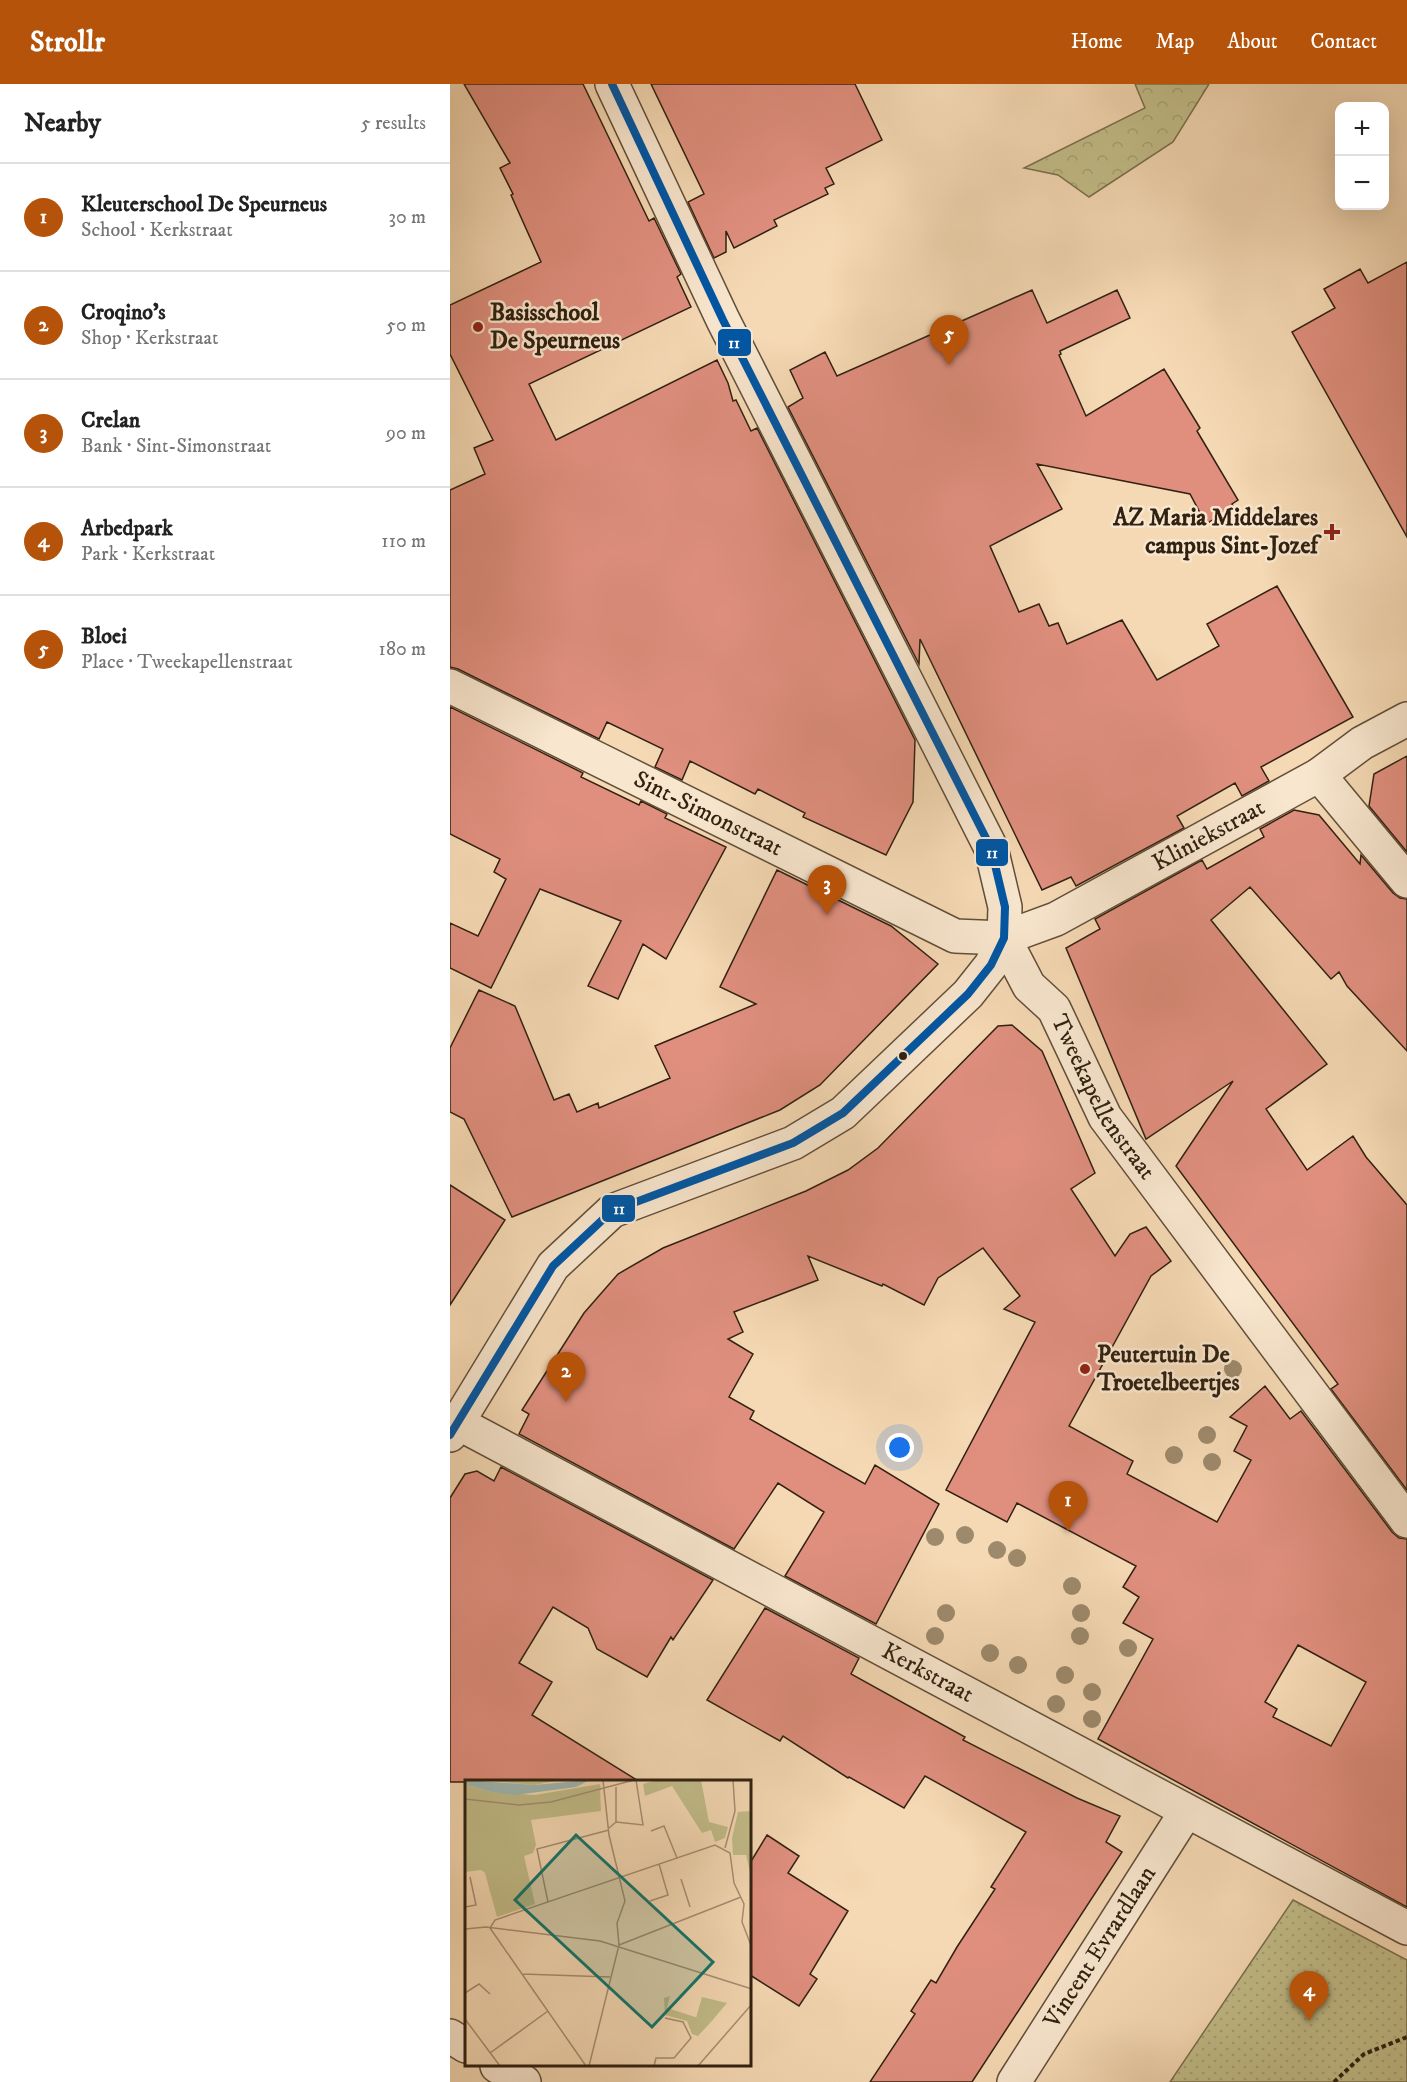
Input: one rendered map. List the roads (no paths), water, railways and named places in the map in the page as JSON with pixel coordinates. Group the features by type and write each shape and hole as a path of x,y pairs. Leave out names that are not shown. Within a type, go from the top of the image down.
{"street":[{"name":"Tweekapellenstraat","path":"612,84 723,320 991,848 1005,907 1004,938 1029,986 1054,1009 1105,1117 1407,1521"},
{"name":"Sint-Simonstraat","path":"450,686 956,936 1004,938"},
{"name":"Kliniekstraat","path":"1004,938 1056,919 1318,775 1362,744 1407,719"},
{"path":"1318,775 1407,881"},
{"path":"453,1425 553,1266 612,1211 793,1143 843,1113 968,994 991,965 1004,938"},
{"name":"Kerkstraat","path":"453,1425 1407,1928"},
{"name":"Vincent Evrardlaan","path":"1014,2082 1186,1812"},
{"path":"450,2036 465,2045"},
{"path":"499,2067 524,2082"}],"place":[{"name":"Basisschool De Speurneus","path":"478,327"},
{"name":"Bloei","path":"949,365"},
{"name":"AZ Maria Middelares campus Sint-Jozef","path":"1332,532"},
{"name":"Crelan","path":"827,915"},
{"name":"Peutertuin De Troetelbeertjes","path":"1085,1369"},
{"name":"Croqino's","path":"566,1402"},
{"name":"Kleuterschool De Speurneus","path":"1068,1531"},
{"name":"Arbedpark","path":"1309,2021"}]}
